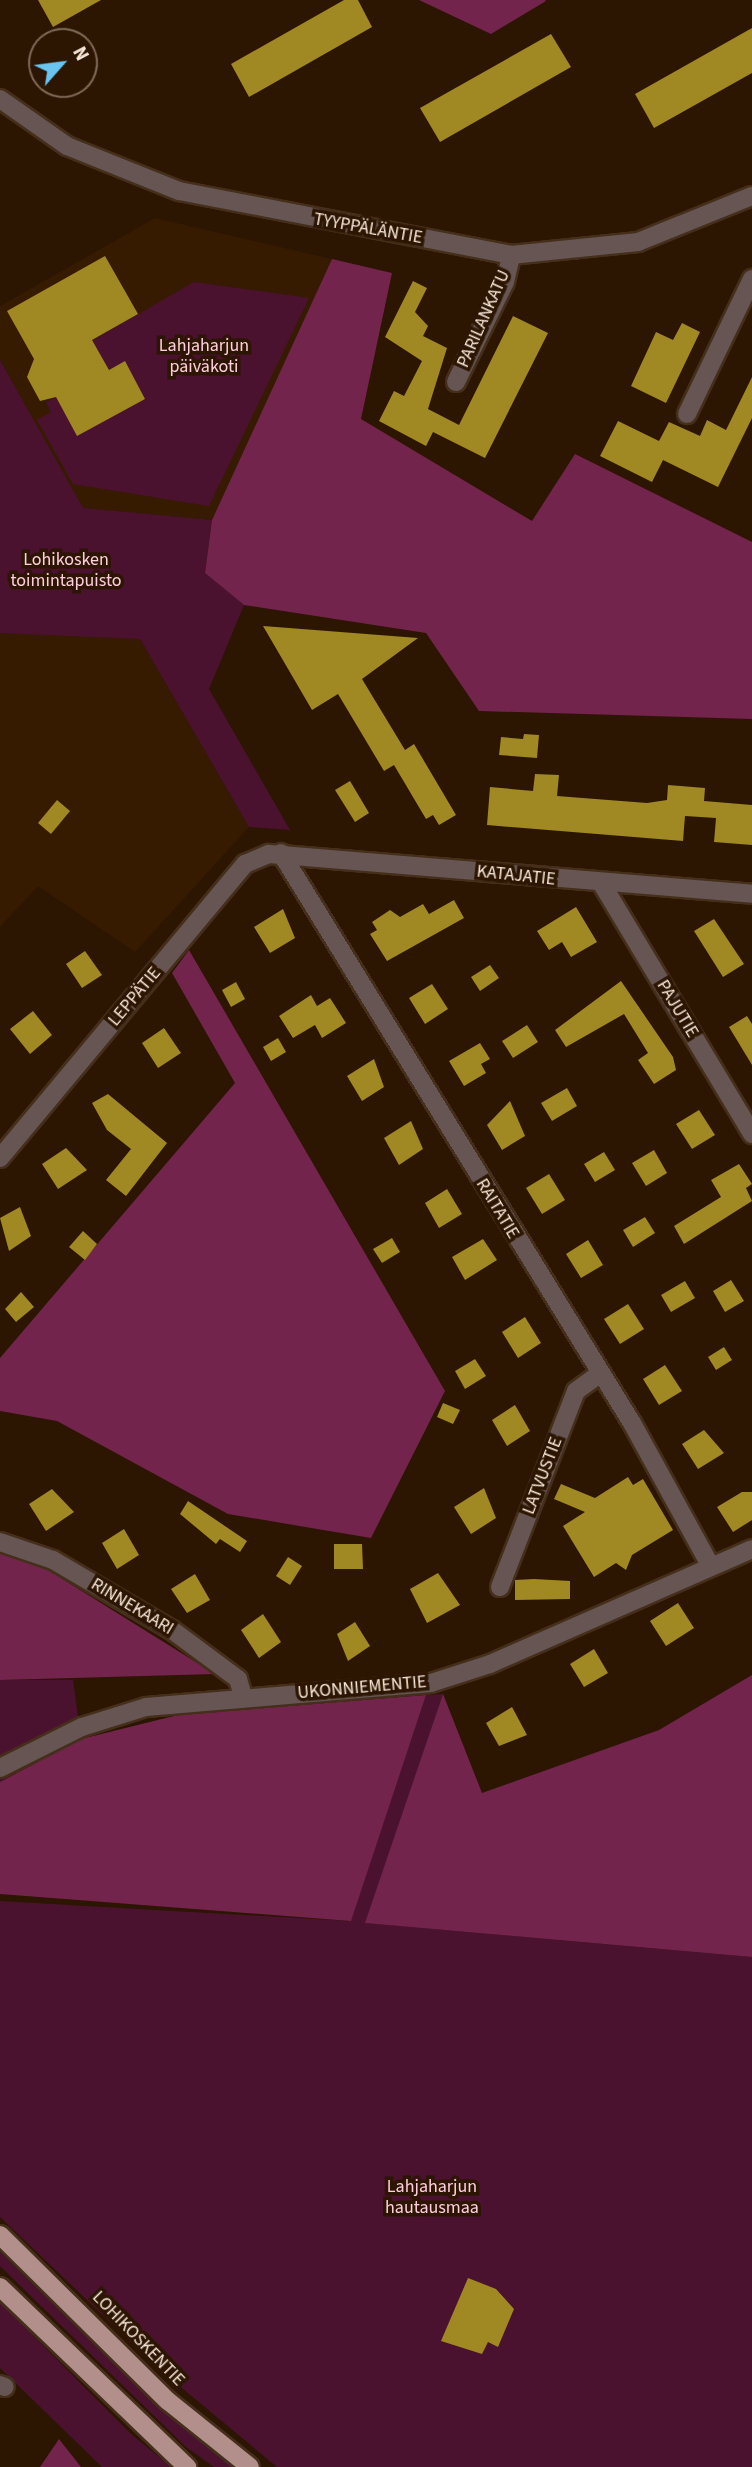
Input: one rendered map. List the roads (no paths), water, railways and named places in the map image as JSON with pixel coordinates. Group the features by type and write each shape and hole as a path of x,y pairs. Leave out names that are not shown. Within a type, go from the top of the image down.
{"main road":[{"name":"LOHIKOSKENTIE","path":"0,2235 168,2401 250,2467"},
{"path":"0,2287 187,2467"}],"street":[{"name":"TYYPPÄLÄNTIE","path":"0,99 67,146 179,191 510,255 638,242 751,199"},
{"name":"PARILANKATU","path":"456,382 505,282 510,255"},
{"path":"687,414 752,279"},
{"name":"KATAJATIE","path":"281,853 602,884 752,894"},
{"name":"LEPPÄTIE","path":"0,1158 245,864 281,853"},
{"name":"RAITATIE","path":"281,853 598,1375 657,1464 710,1565"},
{"name":"PAJUTIE","path":"602,884 752,1134"},
{"name":"LATVUSTIE","path":"500,1587 576,1391 598,1375"},
{"name":"RINNEKAARI","path":"0,1542 53,1560 172,1630 238,1679 243,1697"},
{"name":"UKONNIEMENTIE","path":"0,1768 82,1727 146,1707 431,1683 490,1664 710,1565 752,1549"}],"park label":[{"name":"Lahjaharjun päiväkoti","path":"204,357"},
{"name":"Lohikosken toimintapuisto","path":"66,571"},
{"name":"Lahjaharjun hautausmaa","path":"432,2198"}]}
